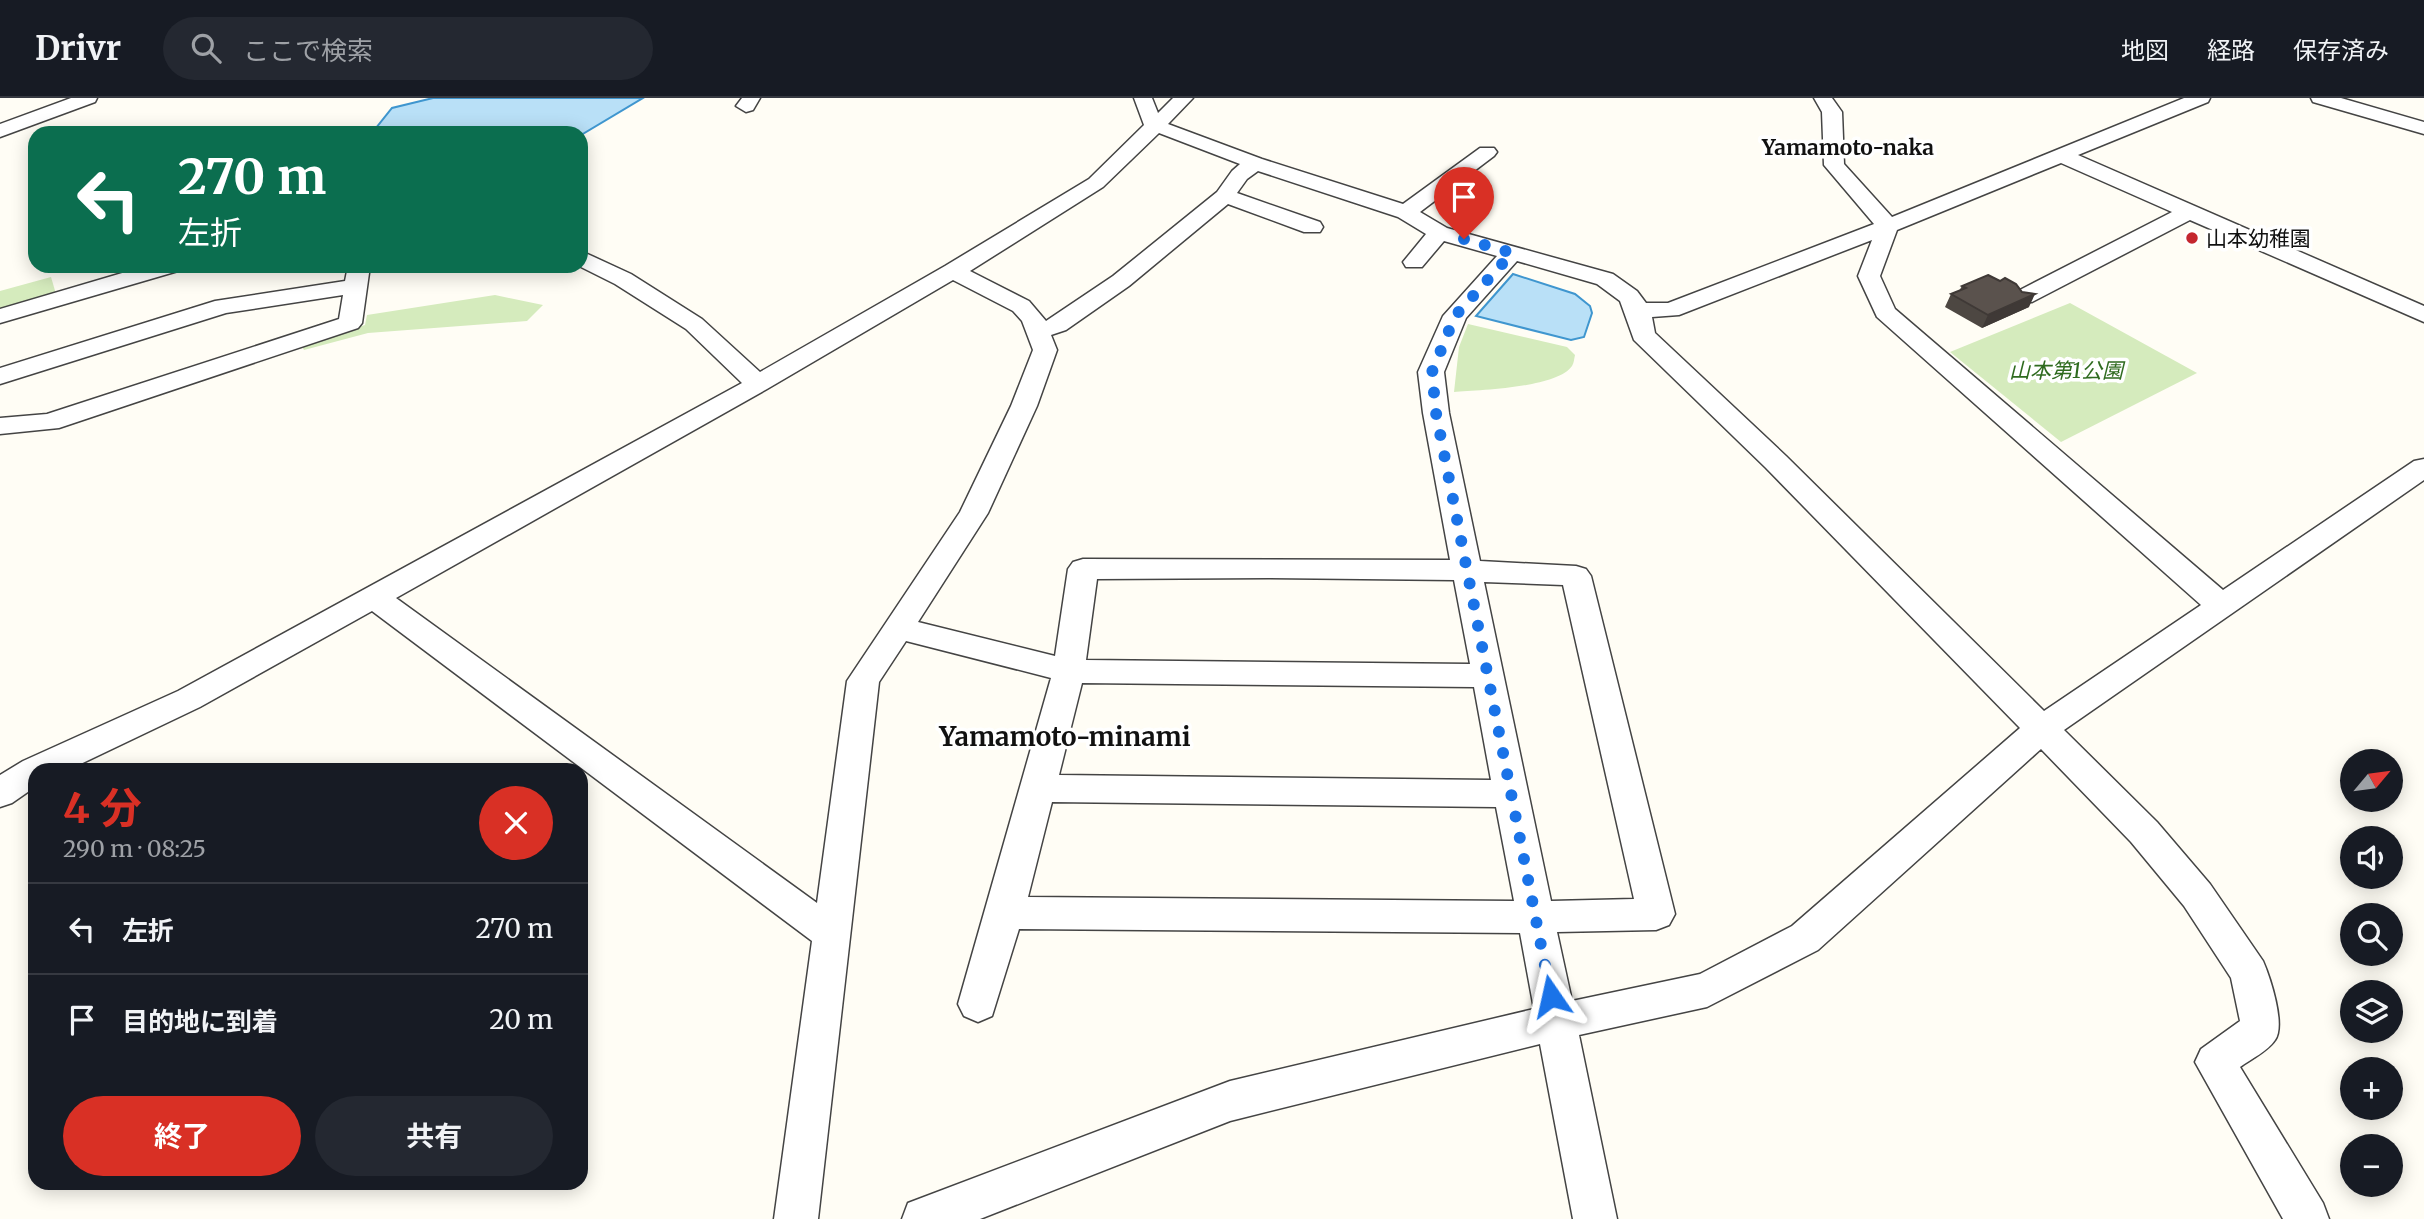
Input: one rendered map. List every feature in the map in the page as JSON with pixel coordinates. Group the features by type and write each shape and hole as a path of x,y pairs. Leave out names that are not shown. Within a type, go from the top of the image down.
{"street":[{"path":"0,131 88,98"},
{"path":"1143,98 1154,125 1255,163 1406,212 1439,233 1605,279 1628,293 1640,310 1643,335 1776,462 2152,843 2197,895 2249,973 2261,1028 2215,1062 2307,1219"},
{"path":"50,763 189,699 758,384 953,271 1096,183 1184,98"},
{"path":"1823,98 1832,112 1834,165 1888,226"},
{"path":"1640,310 1671,310 1888,226 2201,98"},
{"path":"2320,98 2424,128"},
{"path":"2390,98 2392,118"},
{"path":"1406,212 1487,152"},
{"path":"2060,155 2424,315"},
{"path":"1038,331 1058,325 1121,281 1226,196 1239,175 1255,163"},
{"path":"1226,196 1312,227"},
{"path":"2024,297 2189,212"},
{"path":"1888,226 1868,276 1885,313 2221,605"},
{"path":"1414,262 1439,233"},
{"path":"1512,253 1455,316 1432,372 1436,413 1595,1219"},
{"path":"588,262 623,279 694,324 758,384"},
{"path":"796,1219 863,681 974,513 1013,430 1045,350 1033,319 1021,306 953,271"},
{"path":"0,316 146,273"},
{"path":"0,376 223,306 357,276 350,323 50,422 0,426"},
{"path":"924,1219 1230,1101 1557,1022 1707,990 1805,938 2040,730 2424,467"},
{"path":"978,1004 1069,671 1083,569 1467,569 1576,576 1656,914 1535,917 1005,913"},
{"path":"374,597 832,935"},
{"path":"898,628 1069,671 1488,676"},
{"path":"0,793 28,775"},
{"path":"1038,788 1511,794"}],"green space":[{"path":"51,277 56,294 0,310 0,291"},
{"path":"495,295 543,305 527,321 368,333 304,350 301,345 365,325 367,315"},
{"name":"山本第1公園","path":"2070,303 2197,373 2061,442 1950,352"},
{"path":"1468,324 1567,347 1575,355 1573,364 1564,373 1535,383 1454,392 1459,347"}],"water":[{"path":"433,98 643,98 588,131 588,126 378,126 392,108"},
{"path":"1513,274 1575,294 1590,306 1592,313 1584,337 1571,340 1476,316"}],"building":[{"path":"1988,275 2000,281 2005,278 2016,284 2022,292 2035,294 1988,315 1951,294"}],"place":[{"name":"山本幼稚園","path":"2192,238"}],"district":[{"name":"Yamamoto-naka","path":"1848,147"},
{"name":"Yamamoto-minami","path":"1065,736"}],"route":[{"path":"1464,239 1512,253 1455,316 1432,372 1436,413 1551,996"}]}
